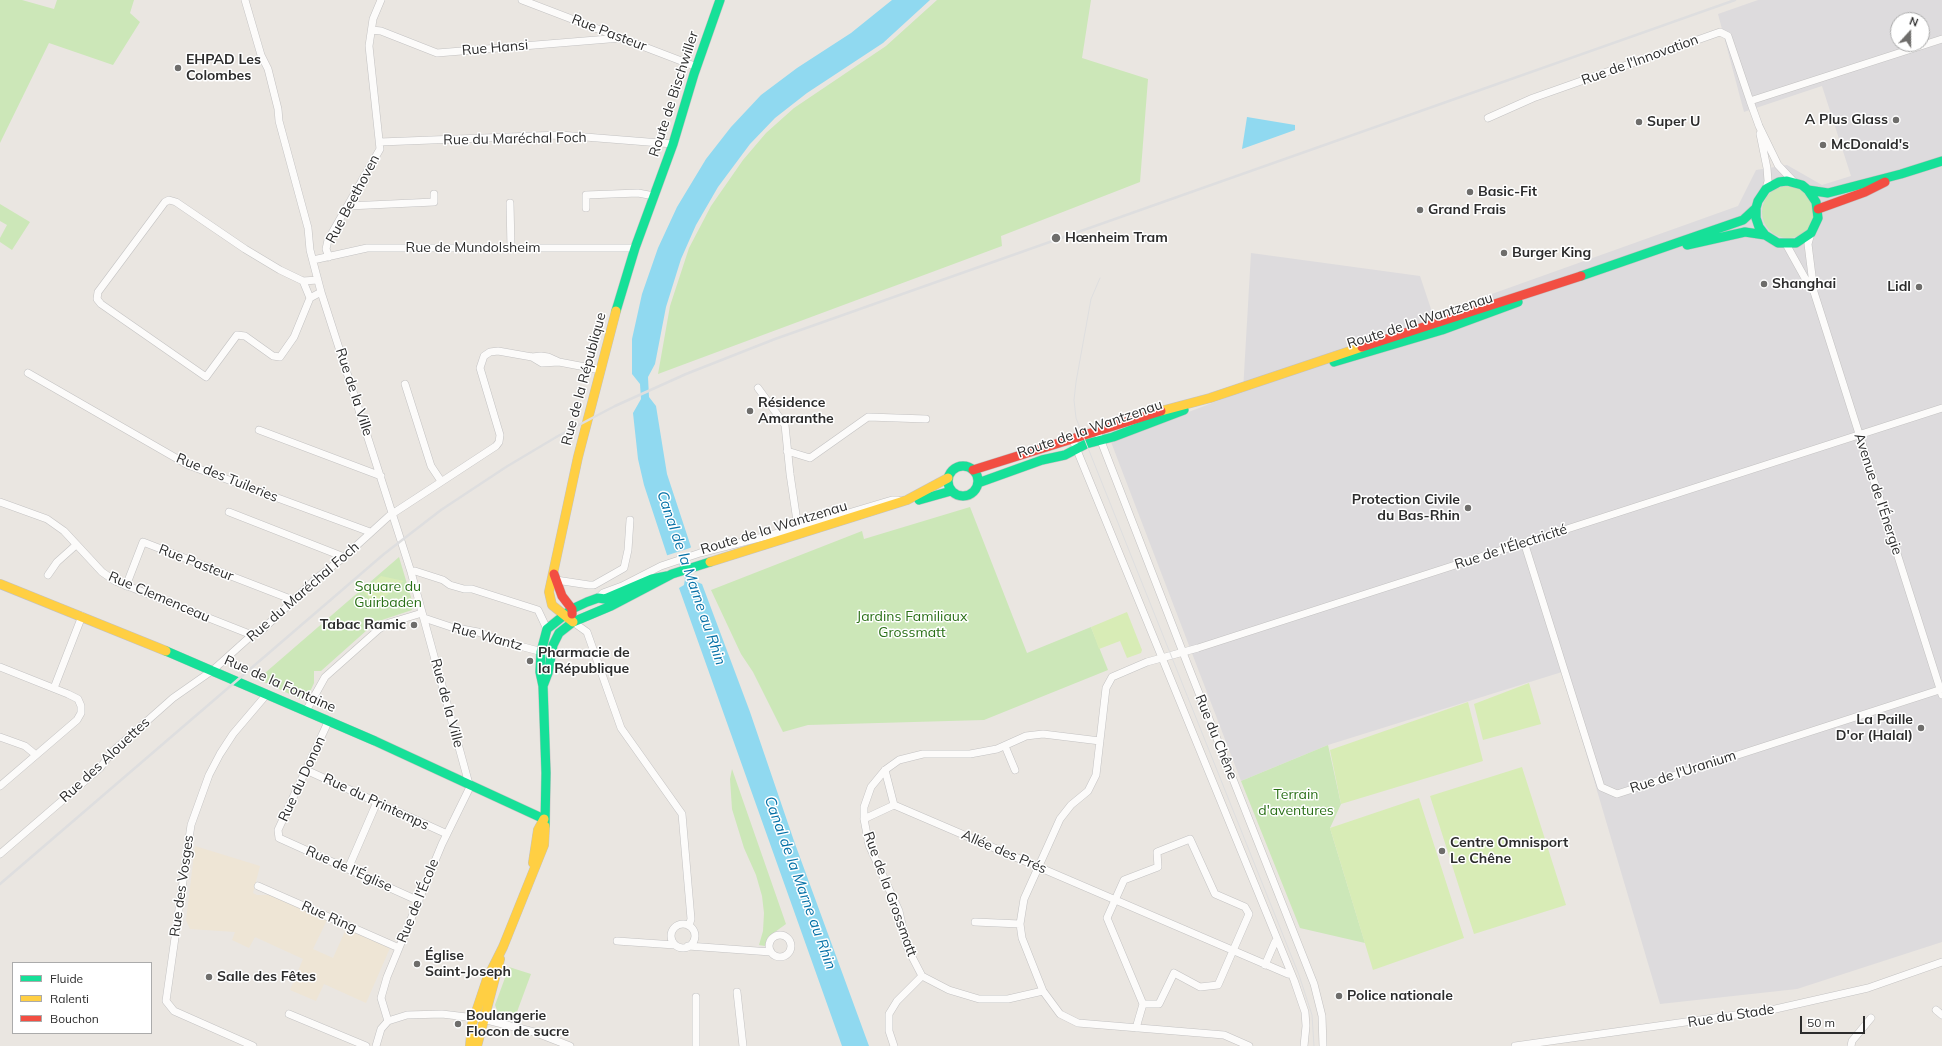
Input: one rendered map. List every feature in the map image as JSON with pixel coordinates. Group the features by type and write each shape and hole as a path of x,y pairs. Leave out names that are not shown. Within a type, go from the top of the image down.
{"main road":[{"name":"Route de Bischwiller","path":"654,196 674,144 697,67 720,0"},
{"path":"1808,190 1813,196 1818,210 1818,218 1811,233 1804,239 1786,244 1775,241 1765,235 1759,227 1756,218 1756,208 1761,194 1766,189 1779,182 1794,182 1808,190 1828,193 1901,174 1942,161"},
{"path":"1818,210 1865,192 1901,174"},
{"name":"Rue de la République","path":"573,622 552,605 549,596 550,584 555,577 578,457 612,325 635,248 654,196"},
{"name":"Route de la Wantzenau","path":"572,609 598,598 605,599 652,578 669,575 907,500 948,478 952,471 960,467 964,466 973,470 1072,438 1210,398 1304,368 1358,356 1442,330 1496,311 1541,290 1743,220 1756,208"},
{"name":"Route de la Wantzenau","path":"1650,253 1740,233 1765,235"},
{"name":"Route de la Wantzenau","path":"907,500 917,501 951,491 959,496 969,495 973,492 978,483 1042,460 1066,455 1100,440 1169,417 1210,398"},
{"path":"973,470 978,483"},
{"path":"948,478 951,491"},
{"name":"Route de la Wantzenau","path":"573,622 611,606 669,575"},
{"path":"545,653 559,633 573,622 572,609 562,596 555,577"},
{"name":"Rue de la Fontaine","path":"0,584 213,670 328,720 544,819"},
{"path":"470,1046 491,970 503,947 544,845 546,831 544,819 546,784 543,686 548,673 545,653 547,629 572,609"},
{"path":"477,1046 478,1018"}],"street":[{"name":"Rue de la Ville","path":"245,0 261,55 268,70 278,109 279,121 308,228 312,260 321,292 411,572 470,784"},
{"name":"Rue Beethoven","path":"328,257 326,249 328,240 380,149 370,46 373,19 381,0"},
{"name":"Rue Pasteur","path":"522,0 697,67"},
{"name":"Rue Hansi","path":"372,30 381,30 437,53 621,38"},
{"name":"Rue de l'Innovation","path":"1488,118 1533,98 1720,32 1728,36 1750,101"},
{"path":"1794,182 1778,165 1759,126 1750,101 1942,39"},
{"path":"1759,126 1767,168 1768,181 1766,189"},
{"name":"Rue du Maréchal Foch","path":"380,142 560,135 674,144"},
{"path":"586,208 586,195 638,193 654,196"},
{"path":"348,206 434,202 434,194"},
{"path":"318,280 303,281 268,263 176,202 169,200 165,202 98,292 97,299 101,304 206,377 237,334 245,336 273,356 280,357 294,336 310,298 321,292"},
{"path":"510,203 511,248"},
{"name":"Avenue de l'Énergie","path":"1811,233 1808,244 1814,292 1843,388 1941,691"},
{"name":"Avenue de l'Énergie","path":"1786,244 1814,292"},
{"name":"Rue de Mundolsheim","path":"312,260 367,248 635,248"},
{"path":"303,281 310,298"},
{"name":"Rue du Maréchal Foch","path":"213,670 252,635 271,622 293,600 333,564 344,557 392,513 500,442 500,435 480,368 484,356 490,352 498,351 532,357 542,364 559,362 601,370"},
{"name":"Rue des Tuileries","path":"28,373 188,465 370,532"},
{"path":"405,384 431,466 441,481"},
{"path":"758,388 785,425 787,451 798,528"},
{"name":"Rue de l'Électricité","path":"1020,924 1024,899 1060,819 1071,805 1088,791 1096,775 1106,688 1112,677 1147,662 1183,652 1942,408"},
{"path":"787,451 810,458 868,418 926,420"},
{"path":"260,430 381,476"},
{"name":"Rue du Chêne","path":"1098,430 1100,440 1314,984 1322,1016 1323,1046"},
{"name":"Rue du Chêne","path":"1072,438 1301,999 1306,1026 1304,1046"},
{"name":"Route de la Wantzenau","path":"598,598 603,594 667,564 700,553 798,528 892,500 907,500"},
{"name":"Rue Clemenceau","path":"0,502 47,519 64,531 102,572 115,581 252,635"},
{"path":"229,512 344,557"},
{"path":"555,577 589,585 594,584 624,568 628,550 630,520"},
{"name":"Rue Pasteur","path":"126,586 143,542 293,600"},
{"name":"Rue de l'Uranium","path":"1524,542 1601,787 1617,794 1941,691"},
{"path":"48,575 57,562 76,545"},
{"path":"411,572 415,571 442,580 450,585 464,589 472,589 538,610 547,629"},
{"path":"54,688 82,616"},
{"path":"306,711 325,677 379,629 389,623 423,616"},
{"name":"Rue Wantz","path":"423,616 451,627 478,632 501,641 545,653"},
{"path":"573,622 587,632 621,728 682,814 691,919 689,926"},
{"path":"0,667 78,699 81,706 81,713 77,720 0,786"},
{"name":"Rue des Alouettes","path":"0,854 100,768 112,752 173,698 213,670"},
{"name":"Rue des Vosges","path":"253,1046 174,1011 166,1001 191,825 209,775 220,754 233,734 267,694"},
{"name":"Rue du Donon","path":"279,838 278,830 328,720"},
{"name":"Rue de la Grossmatt","path":"922,976 907,947 899,910 870,845 864,820 864,807 871,787 885,770 899,760 923,754 970,754 1005,746 1026,736 1043,734 1100,741"},
{"path":"0,737 25,746 36,755"},
{"path":"1005,746 1015,770"},
{"name":"Rue du Printemps","path":"306,770 447,834"},
{"path":"864,820 894,805 885,770"},
{"name":"Rue de l'École","path":"388,1021 382,998 387,977 447,834 470,784"},
{"path":"348,869 377,802"},
{"name":"Allée des Prés","path":"894,805 1288,974"},
{"name":"Rue de l'Église","path":"279,838 419,900"},
{"path":"1136,1028 1143,1004 1107,918 1124,880 1158,867 1157,852 1190,839 1214,894 1245,908 1249,914 1218,985 1200,987 1174,974 1160,1004 1143,1004"},
{"name":"Rue Ring","path":"258,886 399,948"},
{"path":"975,922 1020,924 1022,938 1043,991 1060,1014 1078,1023 1224,1035 1249,1046"},
{"path":"617,941 675,945 682,948 693,942 695,937 689,926 682,924 675,928 672,938 675,945"},
{"path":"1265,965 1275,942"},
{"path":"688,946 771,952"},
{"name":"Rue du Stade","path":"1514,1046 1771,1010 1868,988 1942,962"},
{"path":"894,1046 889,1031 890,1014 897,1001 922,976 949,990 979,999 1008,999 1043,991"},
{"path":"736,992 742,1046"},
{"path":"696,997 696,1046"},
{"path":"1936,1010 1942,1015"},
{"path":"289,1014 366,1046"},
{"path":"376,1046 381,1029 388,1021 408,1014 442,1014 478,1018 534,1032 570,1046"},
{"path":"1851,1046 1852,1041 1871,1018"}],"shaded area":[{"path":"1758,0 1942,0 1942,942 1797,989 1660,1004 1562,672 1328,745 1241,781 1111,442 1243,391 1251,253 1420,276 1433,315 1738,206 1756,170 1787,165 1822,185 1851,176 1822,86 1744,112 1718,14"},
{"path":"195,846 260,866 253,893 257,895 269,895 327,920 313,949 333,958 346,929 390,948 366,1003 324,984 316,1001 290,990 303,959 255,937 249,948 232,940 235,932 190,929 186,920"}],"green space":[{"path":"0,0 22,0 54,9 57,0 134,0 130,13 140,22 113,65 49,43 0,143"},
{"path":"937,0 1091,0 1082,58 1148,79 1140,182 1001,236 1002,246 658,374 670,306 689,248 711,206 743,160 766,133 794,108 886,46"},
{"path":"1788,186 1798,188 1806,194 1812,202 1814,212 1812,222 1806,230 1798,236 1788,238 1778,236 1770,230 1764,222 1762,212 1764,202 1770,194 1778,188"},
{"path":"0,204 30,222 12,250 0,242 0,238 7,225 0,221"},
{"name":"Jardins Familiaux Grossmatt","path":"970,507 1027,653 1091,627 1108,670 984,720 808,725 783,732 753,672 741,654 711,590 862,531 864,539"},
{"name":"Square du Guirbaden","path":"399,557 413,604 412,610 376,622 321,671 314,671 314,683 309,694 300,699 258,679"},
{"path":"381,576 404,581 375,605 363,591"},
{"path":"1127,612 1142,650 1141,653 1127,658 1120,641 1099,649 1091,627"},
{"path":"1529,683 1541,724 1483,740 1474,704"},
{"path":"1468,702 1483,761 1341,804 1330,750"},
{"name":"Terrain d'aventures","path":"1328,745 1341,804 1330,828 1365,943 1300,928 1241,781"},
{"path":"1522,767 1566,905 1474,934 1430,796"},
{"path":"732,769 786,924 768,937 765,946 759,945 763,931 764,913 762,896 756,875 744,848 732,809 730,779"},
{"path":"1419,798 1464,938 1373,970 1330,828"},
{"path":"509,967 531,974 514,1020 498,1013 495,1005"}],"water":[{"name":"Canal de la Marne au Rhin","path":"892,0 930,0 883,43 807,93 775,118 750,144 718,187 696,225 681,259 666,307 655,364 648,377 649,397 656,406 667,474 691,547 686,557 687,563 693,578 702,584 750,712 794,841 869,1046 842,1046 679,588 684,585 685,579 678,561 668,558 644,485 638,459 633,413 641,399 640,384 632,374 632,339 642,294 658,248 677,207 706,159 731,127 761,95 797,68 851,33"},
{"path":"1247,117 1295,125 1295,130 1242,149"}],"pier":[{"path":"693,547 688,558 672,560 666,558 665,556"}],"tram line":[{"path":"1100,278 1091,299 1076,382 1074,400 1076,418 1299,975 1312,1015 1314,1046"}],"railway":[{"path":"0,884 384,554 441,510 506,467 558,436 615,406 686,374 775,339 1735,0"}],"traffic: fast":[{"path":"616,311 635,248 673,144 694,74 720,0"},
{"path":"1808,190 1828,193 1901,174 1942,161"},
{"path":"1687,245 1745,232 1765,235 1778,243 1796,243 1811,233 1818,218 1816,202 1808,190 1802,185 1787,181 1779,182 1766,189 1758,201 1756,208 1756,218 1759,227 1765,235"},
{"path":"1581,276 1743,220 1756,208"},
{"path":"1334,362 1442,330 1518,302"},
{"path":"978,483 1042,460 1065,455 1086,444 1113,437 1184,410"},
{"path":"963,466 974,470 978,481 974,492 963,496 952,492 948,481 952,470 963,466"},
{"path":"919,500 951,491"},
{"path":"543,686 548,673 553,645 559,633 573,622 611,606 672,574 710,562"},
{"path":"545,826 546,773 543,686 540,672 541,652 547,629 572,609 587,602 598,598 605,599 652,579 667,576"},
{"path":"166,651 375,741 544,819"}],"traffic: slow":[{"path":"573,622 552,605 549,592 578,457 616,311"},
{"path":"1161,411 1210,398 1362,347"},
{"path":"710,562 907,500 948,478"},
{"path":"0,584 166,651"},
{"path":"533,863 538,830 544,819"},
{"path":"470,1046 472,1024 487,979 503,947 544,845 545,826"},
{"path":"477,1046 500,959"}],"traffic: jam":[{"path":"1818,209 1865,192 1885,182"},
{"path":"1362,347 1581,276"},
{"path":"973,470 1161,411"},
{"path":"554,574 562,596 572,609 572,614"}],"place":[{"name":"EHPAD Les Colombes","path":"178,68"},
{"name":"A Plus Glass","path":"1896,120"},
{"name":"Super U","path":"1639,122"},
{"name":"McDonald's","path":"1823,145"},
{"name":"Basic-Fit","path":"1470,192"},
{"name":"Grand Frais","path":"1420,210"},
{"name":"Hœnheim Tram","path":"1056,238"},
{"name":"Burger King","path":"1504,253"},
{"name":"Shanghai","path":"1764,284"},
{"name":"Lidl","path":"1919,287"},
{"name":"Résidence Amaranthe","path":"750,411"},
{"name":"Protection Civile du Bas-Rhin","path":"1468,508"},
{"name":"Tabac Ramic","path":"414,625"},
{"name":"Pharmacie de la République","path":"530,661"},
{"name":"La Paille D'or (Halal)","path":"1921,728"},
{"name":"Centre Omnisport Le Chêne","path":"1442,851"},
{"name":"Église Saint-Joseph","path":"417,964"},
{"name":"Salle des Fêtes","path":"209,977"},
{"name":"Police nationale","path":"1339,996"},
{"name":"Boulangerie Flocon de sucre","path":"458,1024"}]}
